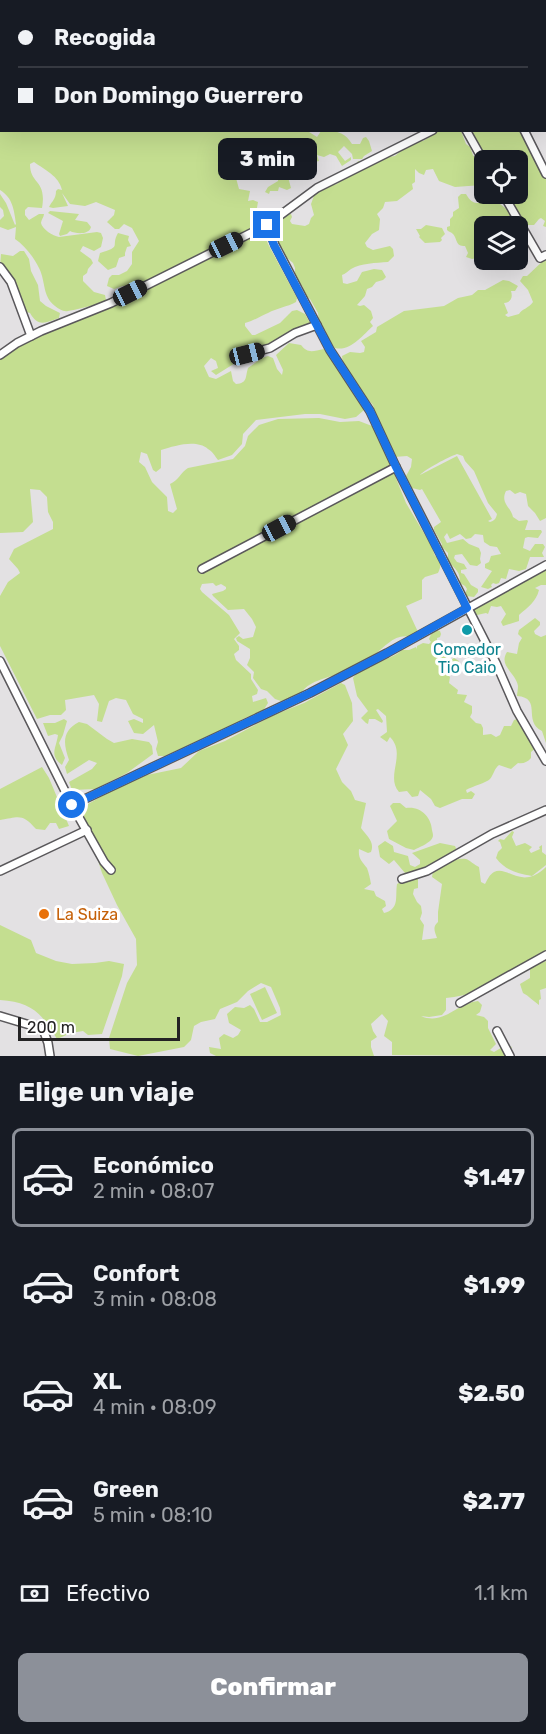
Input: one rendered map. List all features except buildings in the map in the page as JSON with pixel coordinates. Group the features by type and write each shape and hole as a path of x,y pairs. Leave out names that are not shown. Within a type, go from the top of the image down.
{"street":[{"path":"467,132 477,150"},
{"path":"525,132 546,174"},
{"path":"0,355 31,336 111,303 267,225 317,188 422,133"},
{"path":"508,204 540,258 546,255"},
{"path":"267,225 274,245 330,350 370,411 496,663 517,711 546,761"},
{"path":"0,267 11,282 31,336"},
{"path":"247,354 270,348 295,333 317,324"},
{"path":"202,568 396,467"},
{"path":"72,805 310,693 546,565"},
{"path":"0,661 72,805 111,870"},
{"path":"402,879 427,871 492,834 546,810"},
{"path":"0,871 87,830"},
{"path":"460,1003 546,955"},
{"path":"0,1016 43,1029 50,1056"},
{"path":"497,1031 510,1056"}],"green space":[{"path":"0,132 309,132 317,137 320,132 335,132 343,134 352,144 360,144 366,137 372,151 362,159 353,159 352,154 344,146 338,152 345,161 351,157 351,160 342,166 336,156 330,154 324,157 317,155 319,161 302,161 296,164 298,169 295,174 289,174 291,188 287,190 279,187 278,191 270,191 269,194 265,192 268,187 278,181 278,176 275,174 249,179 239,175 236,178 239,189 250,191 248,201 258,202 256,213 263,218 263,222 146,281 261,232 297,298 296,302 245,323 245,326 252,335 255,335 280,323 292,311 297,310 305,314 310,323 309,328 240,360 216,375 211,371 218,368 216,361 211,358 204,366 209,377 216,379 231,371 236,384 243,382 248,368 268,356 273,358 282,375 283,370 276,355 289,343 301,345 308,351 324,349 364,410 356,417 345,419 320,414 305,414 256,420 243,434 242,444 232,455 218,460 211,451 203,446 192,444 161,450 161,468 156,472 147,454 141,452 139,462 145,467 152,482 167,497 168,511 173,513 177,509 170,484 188,468 233,459 245,446 248,436 259,425 278,419 319,418 340,422 359,421 372,426 406,503 440,561 438,573 422,580 422,599 406,606 418,632 411,637 395,639 374,655 347,670 312,683 300,695 281,701 261,689 253,678 254,672 247,665 250,649 237,641 236,638 239,636 243,639 253,637 256,627 252,619 244,609 228,610 213,596 212,594 223,591 226,587 221,584 216,586 213,583 202,584 200,589 202,592 229,615 240,633 234,639 239,650 234,654 236,660 251,674 251,679 258,690 257,694 252,696 253,702 266,698 268,703 263,711 241,720 238,725 232,725 165,756 158,756 154,725 143,734 134,733 128,721 134,719 143,723 143,719 133,714 126,700 116,698 109,701 102,722 97,721 99,704 94,695 65,700 66,710 61,715 50,715 37,719 0,646 0,596 8,582 20,573 9,559 14,549 53,529 53,522 48,512 47,497 40,490 30,489 33,522 23,532 0,533 0,353 29,336 96,305 63,311 51,302 37,264 15,239 16,227 8,230 0,227 0,220 4,216 0,207 0,194 16,224 10,201 0,190","holes":["34,162 55,177 62,190 56,191 55,198 49,207 68,206 62,193 70,204 85,206 96,202 115,210 114,215 107,222 115,229 119,229 124,224 132,228 139,241 132,252 132,264 127,271 119,275 112,275 107,286 114,289 123,286 138,286 106,300 105,295 94,292 83,281 83,276 93,263 80,251 83,246 94,251 101,247 103,238 101,233 59,237 48,232 42,225 44,214 39,214 29,220 25,215 28,207 42,208 43,199 30,164"]},
{"path":"437,132 461,132 474,156 474,186 455,187 439,181 433,169 426,170 424,175 415,169 413,189 397,201 385,202 377,214 380,219 379,230 372,234 365,243 373,250 390,246 394,256 388,262 359,266 342,275 343,283 347,284 357,281 362,272 382,270 386,277 367,289 365,296 357,305 364,305 371,311 373,318 370,322 373,326 346,348 335,348 319,322 318,313 310,299 304,294 303,287 295,276 293,263 285,256 271,229 279,219 291,214 292,224 305,226 309,224 314,215 311,204 315,193 349,177 358,161 362,162 364,167 382,158 395,156 417,141 423,141"},
{"path":"471,132 524,132 546,172 546,227 543,226 545,221 541,218 534,225 528,225 528,216 519,216 512,204 528,204 528,150 480,150"},
{"path":"466,194 474,204 500,204 509,211 510,216 474,216 474,259 466,257 468,253 465,246 458,244 453,234 447,230 453,212 459,208 458,197"},
{"path":"50,211 79,214 75,220 87,222 91,227 90,230 85,233 70,231 60,236 63,221 48,213"},
{"path":"426,225 442,228 445,234 440,242 425,243 419,237 416,229 421,229"},
{"path":"118,233 129,236 131,246 127,247 125,256 119,258 116,267 108,270 98,261 100,253 115,246"},
{"path":"24,251 29,259 31,271 38,285 40,301 60,313 59,318 42,323 30,313 23,311 0,266 1,254 13,256"},
{"path":"546,258 546,518 540,521 528,506 526,494 520,492 515,494 510,490 506,491 504,499 513,517 519,521 528,521 525,530 541,530 538,538 525,538 523,548 530,551 535,544 543,544 544,557 530,557 526,569 519,571 509,569 506,579 501,578 499,583 493,583 488,589 481,587 492,571 485,568 485,564 489,562 491,556 501,554 497,547 484,542 483,535 475,534 466,539 460,534 450,539 447,533 444,537 447,543 463,539 479,548 481,553 481,563 477,566 470,565 462,554 455,555 457,562 464,564 467,569 461,570 461,573 471,585 478,589 474,597 466,596 467,589 460,583 458,573 448,561 448,553 442,547 434,530 434,527 441,522 422,489 412,488 406,476 412,459 407,456 394,457 394,452 386,441 384,431 377,420 373,405 354,383 343,364 342,356 350,352 364,352 365,347 361,341 376,332 377,327 404,311 444,306 458,298 472,295 478,290 485,290 503,280 518,286 515,291 511,291 510,301 504,303 508,313 505,315 508,317 519,314 533,302 528,290 520,281 523,276 527,276","holes":["457,454 463,456 474,471 488,503 497,514 493,521 488,521 492,519 457,456 420,475"]},
{"path":"546,570 546,585 535,588 539,590 538,594 519,615 519,621 503,626 501,622 506,614 501,606 491,606 488,614 473,613 474,610 490,602 489,600 526,577 536,576 538,572"},
{"path":"535,618 540,625 534,631 535,634 541,637 546,635 546,743 542,731 533,722 529,701 517,696 517,681 505,661 507,652 517,654 522,638 518,634 519,630"},
{"path":"440,631 441,634 437,638 437,649 440,652 455,643 456,646 452,653 447,652 446,660 447,662 454,658 459,661 454,669 444,668 442,670 450,677 449,683 458,690 457,694 467,695 464,702 472,706 470,717 476,723 481,724 483,735 491,734 496,737 500,735 504,726 511,726 517,719 520,721 519,725 523,727 537,747 531,752 531,758 527,762 518,763 511,769 499,765 488,780 466,790 467,793 471,791 475,794 472,799 462,799 440,808 435,806 431,799 420,790 418,796 412,797 407,791 399,792 394,779 397,758 395,744 390,737 387,742 380,737 387,732 386,716 378,709 376,710 382,723 369,719 368,724 361,718 368,711 357,696 353,678 360,669 369,666 370,668 402,650 416,647 417,649 417,646 423,643 429,644 432,632"},
{"path":"341,683 345,685 352,703 353,721 343,734 348,745 336,769 355,800 366,803 361,828 370,839 372,848 368,853 359,849 360,858 367,868 371,884 364,889 374,891 376,896 385,901 386,906 382,909 384,913 395,905 397,884 418,878 418,888 414,889 413,894 421,906 420,919 424,925 422,940 437,938 435,928 438,922 442,884 432,877 433,871 444,864 466,859 479,867 481,882 485,884 494,872 529,877 546,867 546,952 477,992 446,998 446,1010 442,1015 421,1016 436,1018 478,1001 482,1005 480,1012 476,1015 488,1021 488,1028 496,1044 490,1050 494,1052 506,1045 512,1047 505,1056 392,1055 392,1042 384,1036 388,1021 382,1014 371,1024 377,1037 371,1041 374,1056 216,1056 210,1053 209,1047 221,1049 219,1038 224,1034 233,1038 241,1030 229,1023 227,1014 235,1007 244,1008 250,1005 260,1022 267,1022 281,1015 271,987 261,983 237,1002 220,1009 215,1019 194,1026 191,1040 184,1047 138,1056 110,1049 109,1038 127,983 137,965 136,939 102,873 81,808 118,787 147,775 181,768 199,751 225,741"},
{"path":"64,719 67,721 59,743 65,758 62,765 54,755 58,735 48,736 43,723 55,723"},
{"path":"79,722 87,724 114,743 132,739 149,742 153,754 127,773 95,789 72,790 69,782 92,769 97,763 89,760 67,774 65,767 69,760 65,738 69,729"},
{"path":"42,767 69,826 59,829 56,823 50,823 45,830 36,829 20,817 0,820 0,789"},
{"path":"393,803 400,803 406,808 424,813 431,825 433,835 431,840 414,850 389,839 387,831 397,821 390,806"},
{"path":"512,831 516,846 525,843 532,847 529,850 531,853 540,849 542,845 542,852 546,855 546,865 532,876 508,869 496,858 502,848 498,841 504,840"},
{"path":"385,841 393,846 394,852 408,856 410,865 415,867 420,864 420,860 412,853 440,843 455,846 457,851 426,871 405,873 394,860 389,864 380,857 378,846"},
{"path":"0,925 31,940 36,953 56,961 72,964 109,961 124,964 102,1034 88,1035 83,1031 57,1039 46,1022 34,1010 20,1003 0,1000"},
{"path":"546,961 546,988 540,990 539,1005 523,993 520,984 530,978 530,969"},
{"path":"265,987 277,1013 262,1020 250,994"}],"place":[{"name":"Comedor Tio Caio","path":"467,630"},
{"name":"La Suiza","path":"44,914"}],"route":[{"path":"72,805 310,693 467,608 370,411 330,350 274,245 267,225"}]}
